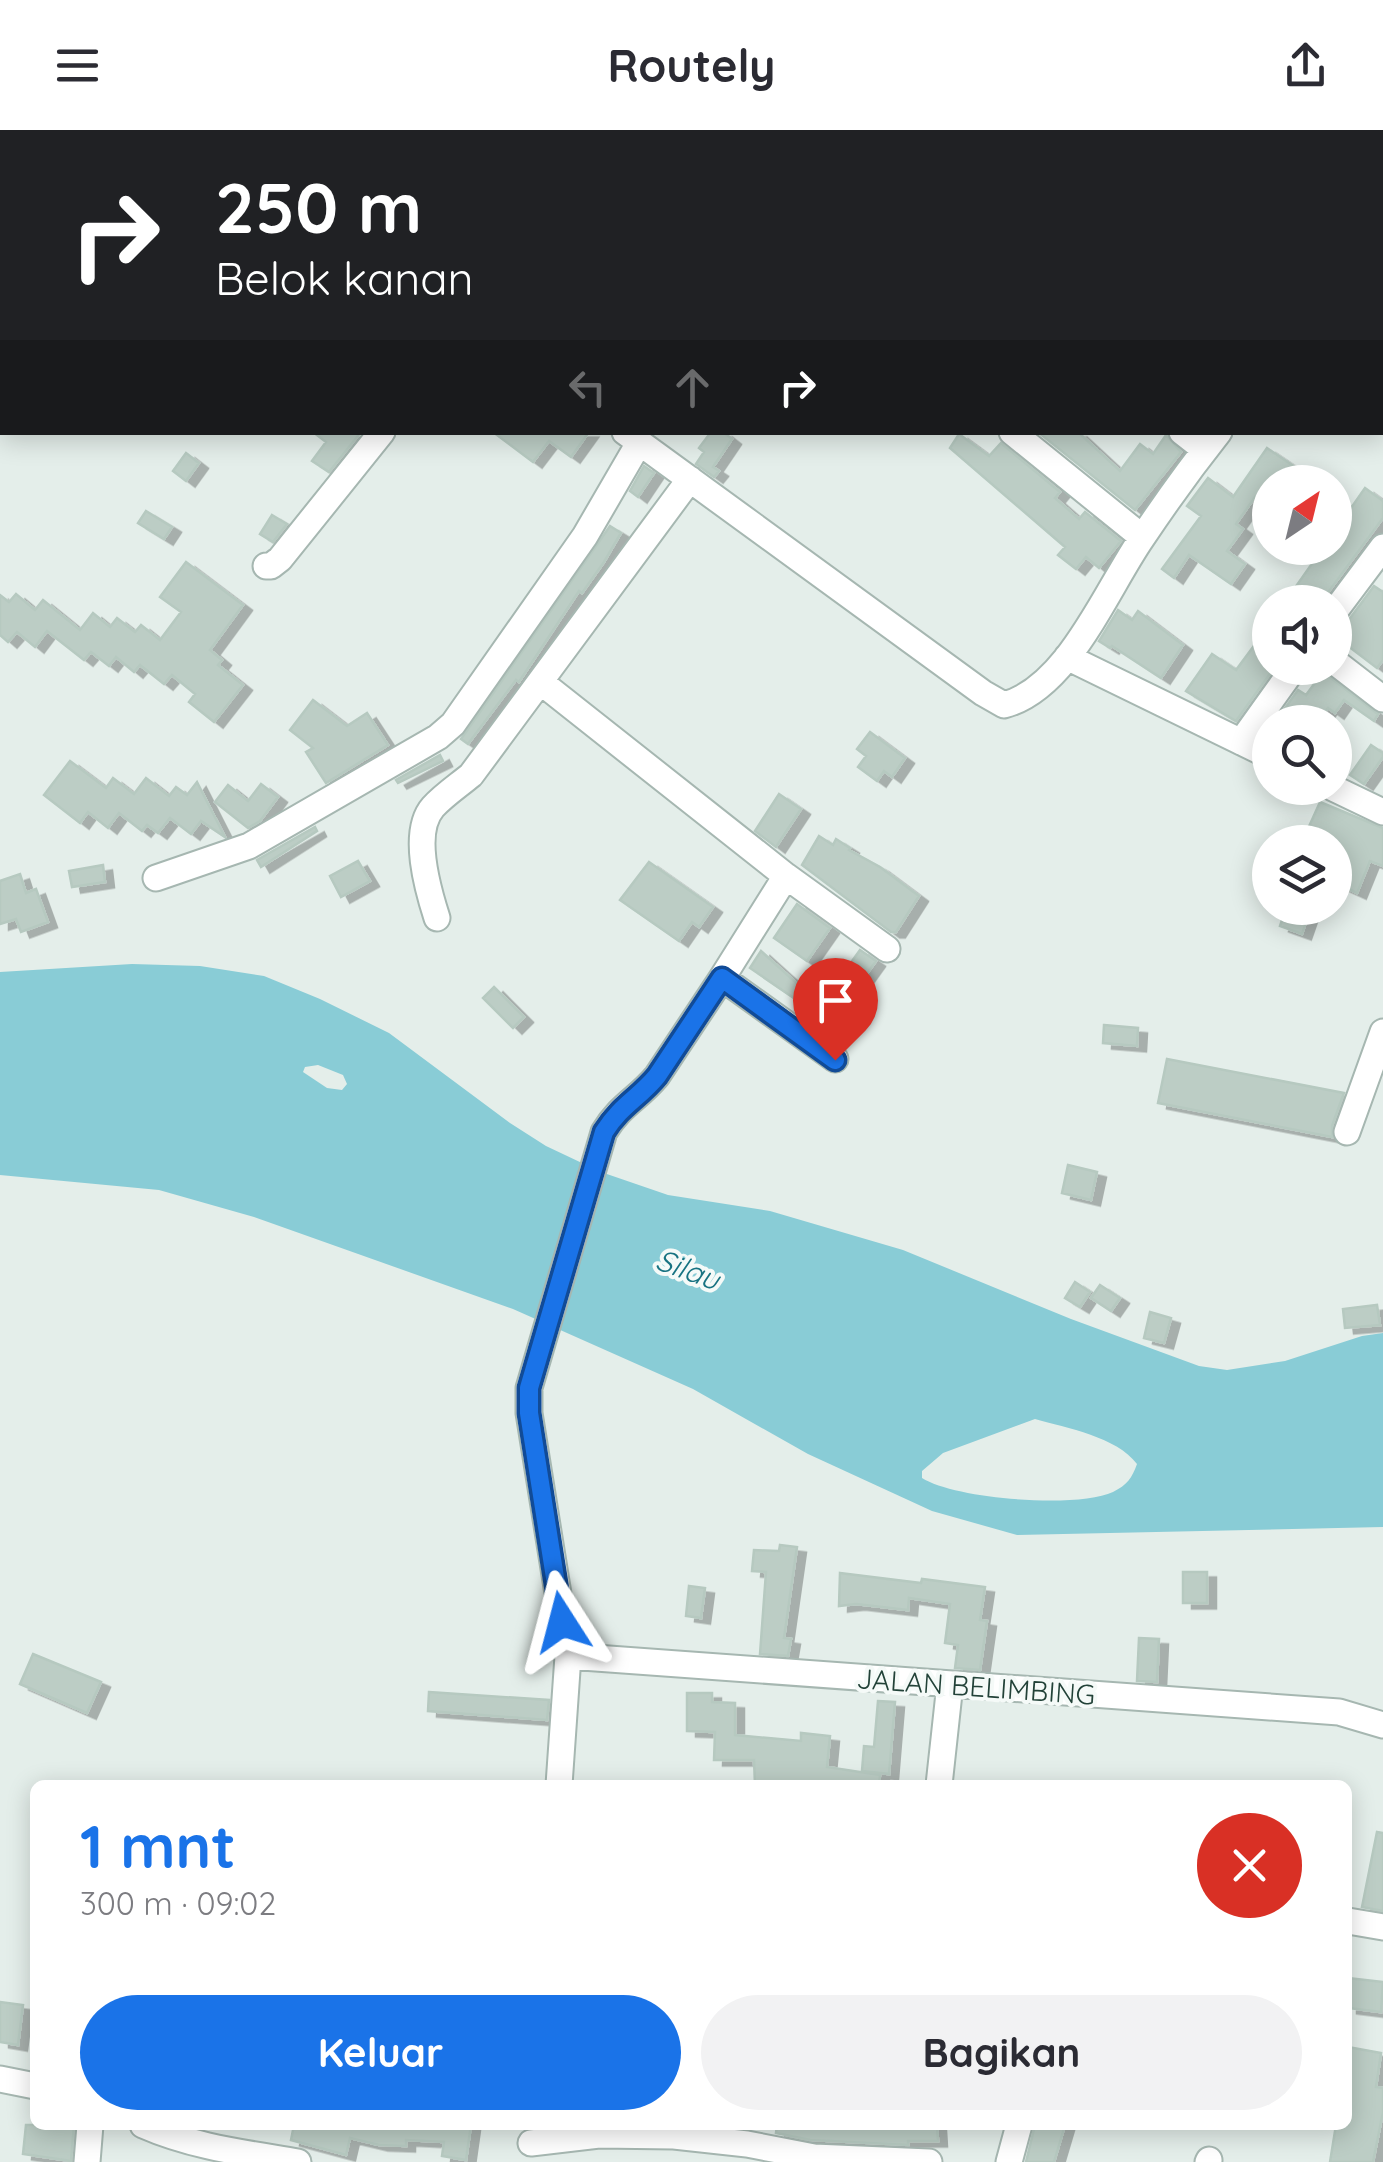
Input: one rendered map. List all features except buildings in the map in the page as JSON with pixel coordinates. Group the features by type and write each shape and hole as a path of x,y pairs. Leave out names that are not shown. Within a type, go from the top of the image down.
{"street":[{"path":"266,566 280,559 380,435"},
{"path":"1016,435 1142,537"},
{"path":"156,878 248,846 453,724 585,536 645,440 690,478 1004,705 1024,700 1067,658 1142,537 1212,441"},
{"path":"437,918 426,886 424,822 432,808 471,775 690,478"},
{"path":"1352,591 1381,555"},
{"path":"1067,658 1252,748"},
{"path":"1352,675 1383,699"},
{"path":"542,683 786,876 886,949"},
{"path":"1240,742 1282,685"},
{"path":"1352,797 1383,812"},
{"path":"559,1780 568,1656 529,1413 529,1388 604,1132 625,1103 648,1088 657,1076 786,876"},
{"path":"722,978 835,1060"},
{"path":"1347,1132 1383,1032"},
{"name":"JALAN BELIMBING","path":"568,1656 1339,1712 1383,1724"},
{"path":"940,1780 950,1684"},
{"path":"1352,1922 1383,1927"},
{"path":"0,2080 30,2085"},
{"path":"86,2162 89,2130"},
{"path":"158,2130 214,2148 298,2162"},
{"path":"1009,2162 1019,2130"},
{"path":"531,2143 598,2135 674,2136 851,2160 929,2162"}],"water":[{"name":"Silau","path":"132,964 200,966 264,976 389,1033 510,1123 546,1146 601,1172 668,1195 770,1211 903,1250 1199,1366 1227,1370 1285,1361 1383,1333 1383,1527 1017,1535 932,1511 808,1454 693,1389 513,1309 254,1217 159,1190 0,1175 0,972","holes":["318,1065 343,1075 347,1084 342,1090 327,1088 303,1072 305,1067","1035,1419 1117,1447 1137,1464 1131,1477 1113,1492 1096,1497 1045,1501 987,1496 922,1478 922,1471 943,1453"]}],"route":[{"path":"562,1622 529,1413 529,1388 604,1132 625,1103 648,1088 722,978 835,1060"}]}
